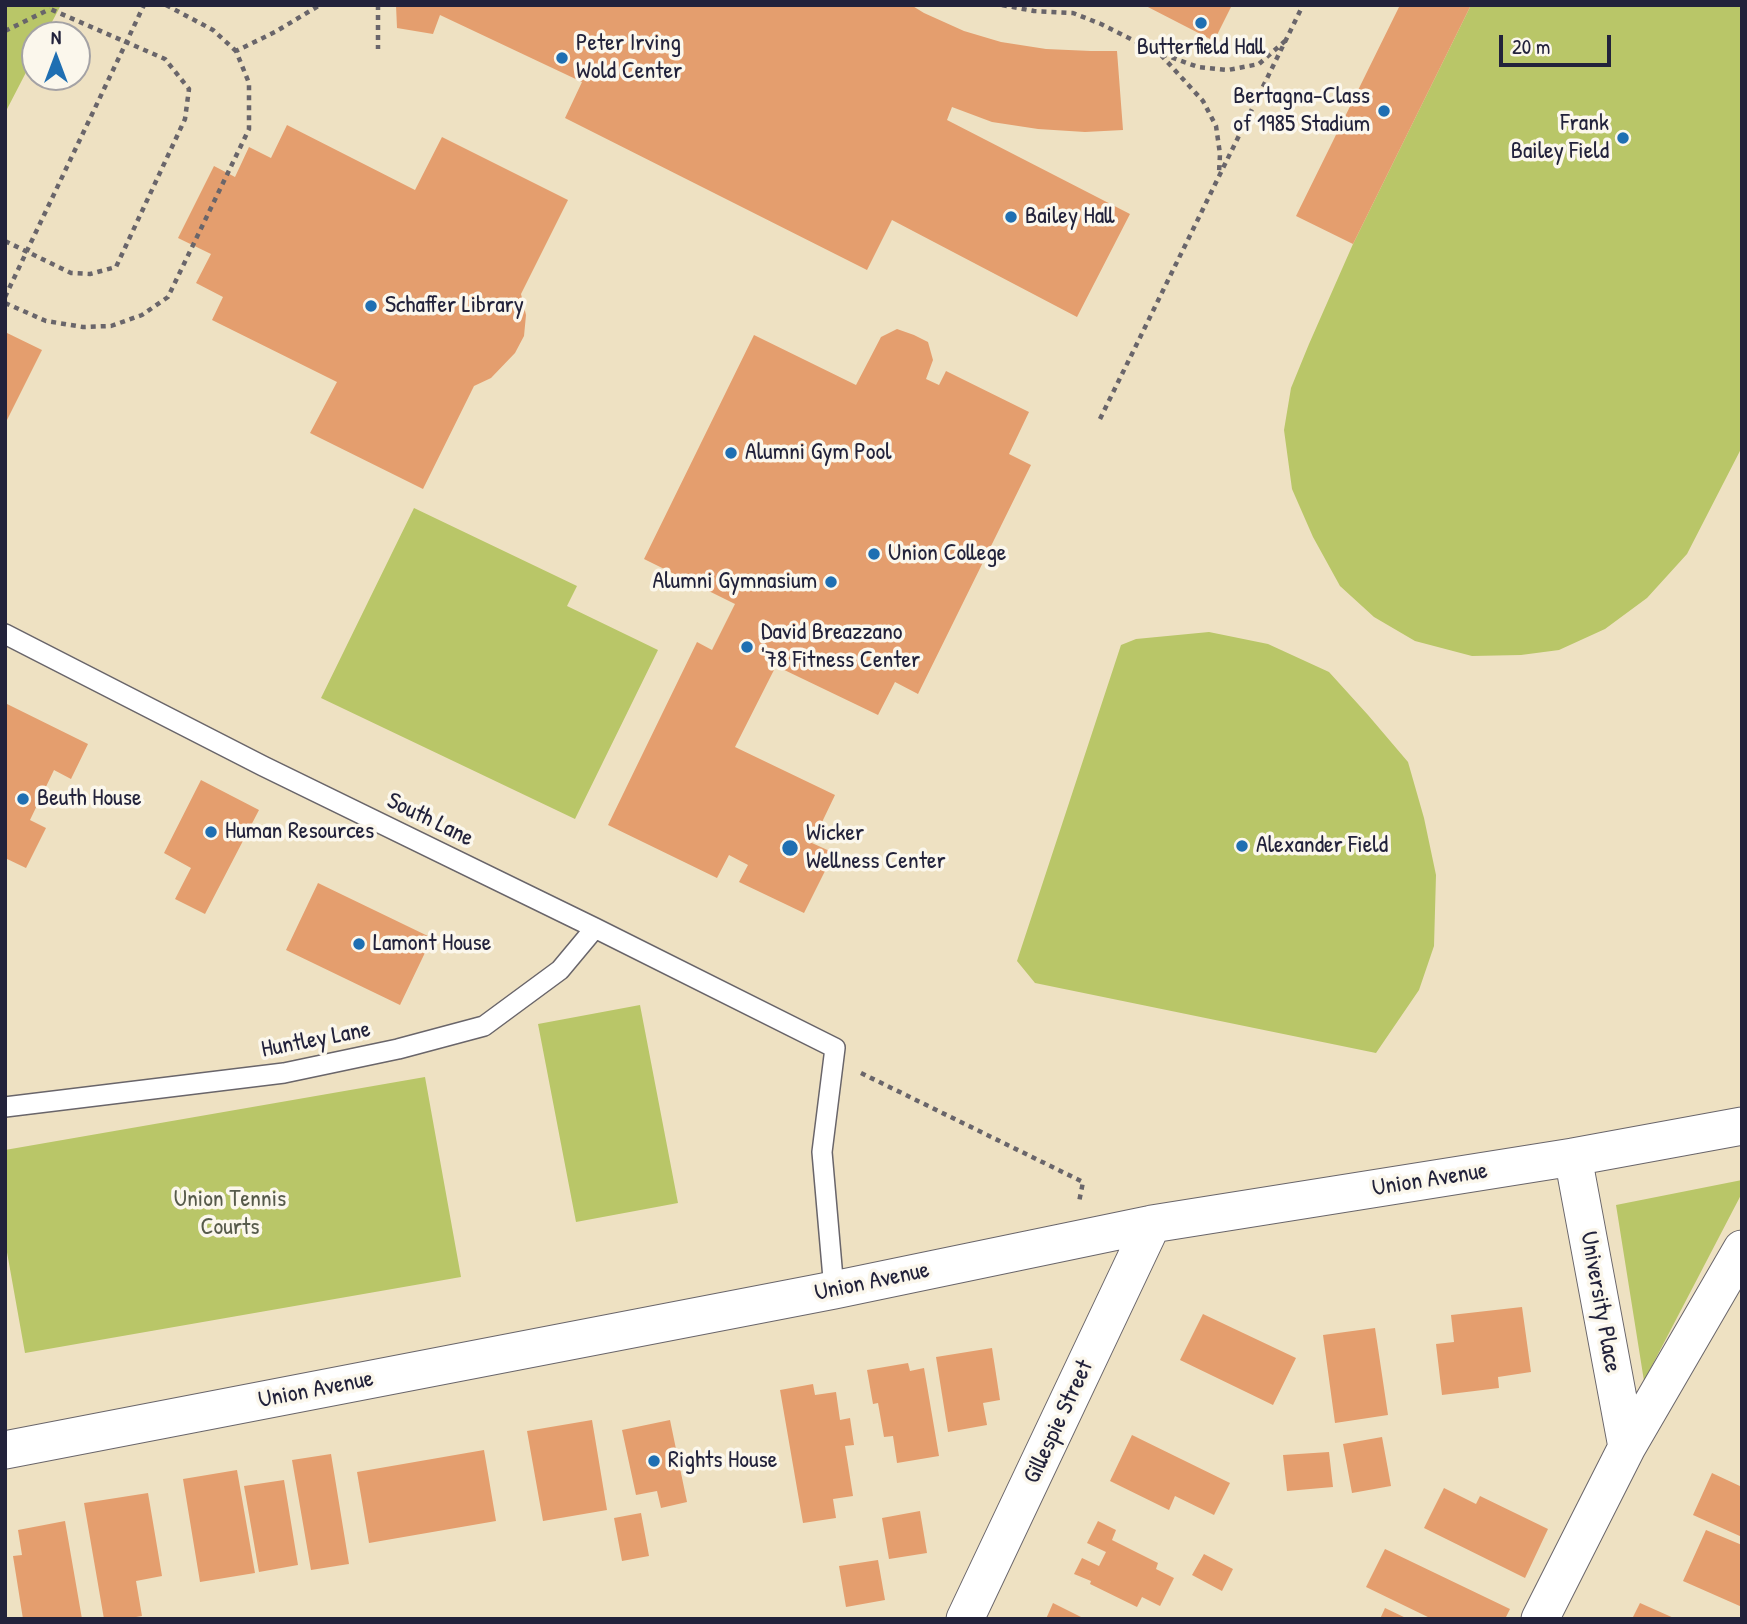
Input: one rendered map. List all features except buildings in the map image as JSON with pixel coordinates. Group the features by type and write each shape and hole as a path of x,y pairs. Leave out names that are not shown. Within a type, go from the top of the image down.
{"street":[{"name":"Union Avenue","path":"5,1450 834,1290 1152,1224 1573,1157 1742,1126"},
{"name":"University Place","path":"1573,1157 1627,1447"},
{"name":"Gillespie Street","path":"965,1619 1152,1224"},
{"path":"1540,1619 1627,1447 1742,1249"}],"lane":[{"name":"South Lane","path":"5,634 263,766 595,928 835,1054"},
{"name":"Huntley Lane","path":"5,1107 284,1073 398,1049 484,1026 561,970 595,928"},
{"path":"834,1290 822,1152 835,1054"}],"path":[{"path":"5,297 144,5"},
{"path":"5,303 46,321 83,327 111,326 142,315 168,297 249,129 249,83 236,51 214,30 166,5"},
{"path":"236,51 320,5"},
{"path":"378,5 379,49"},
{"path":"1002,5 1034,11 1073,13 1157,52 1198,67 1228,70 1259,64 1286,40"},
{"path":"1100,419 1303,5"},
{"path":"5,31 50,7 165,59 189,89 185,119 116,267 90,274 71,273 5,241"},
{"path":"1157,52 1203,100 1216,126 1220,154 1218,178"},
{"path":"835,1054 1083,1182 1072,1241"}],"green space":[{"path":"5,5 61,5 52,21 21,21 21,82 5,113"},
{"path":"1471,5 1742,5 1742,447 1687,554 1647,598 1605,629 1559,650 1521,655 1472,656 1415,641 1374,617 1340,586 1313,537 1292,489 1284,430 1291,388 1353,244"},
{"path":"414,508 577,586 567,606 658,650 575,819 321,698"},
{"name":"Alexander Field","path":"1209,632 1268,644 1329,672 1408,762 1436,875 1434,946 1419,990 1376,1053 1035,983 1017,961 1121,645 1136,639"},
{"path":"640,1005 678,1203 576,1222 538,1024"},
{"name":"Union Tennis Courts","path":"425,1077 461,1277 25,1353 5,1241 5,1150"},
{"path":"1742,1180 1742,1193 1644,1381 1616,1205"}],"place":[{"name":"Butterfield Hall","path":"1201,23"},
{"name":"Peter Irving Wold Center","path":"562,58"},
{"name":"Bertagna-Class of 1985 Stadium","path":"1384,111"},
{"name":"Frank Bailey Field","path":"1623,138"},
{"name":"Bailey Hall","path":"1011,217"},
{"name":"Schaffer Library","path":"371,306"},
{"name":"Alumni Gym Pool","path":"731,453"},
{"name":"Union College","path":"874,554"},
{"name":"Alumni Gymnasium","path":"831,582"},
{"name":"David Breazzano '78 Fitness Center","path":"747,647"},
{"name":"Beuth House","path":"23,799"},
{"name":"Human Resources","path":"211,832"},
{"name":"Alexander Field","path":"1242,846"},
{"name":"Wicker Wellness Center","path":"790,848"},
{"name":"Lamont House","path":"359,944"},
{"name":"Rights House","path":"654,1461"}]}
